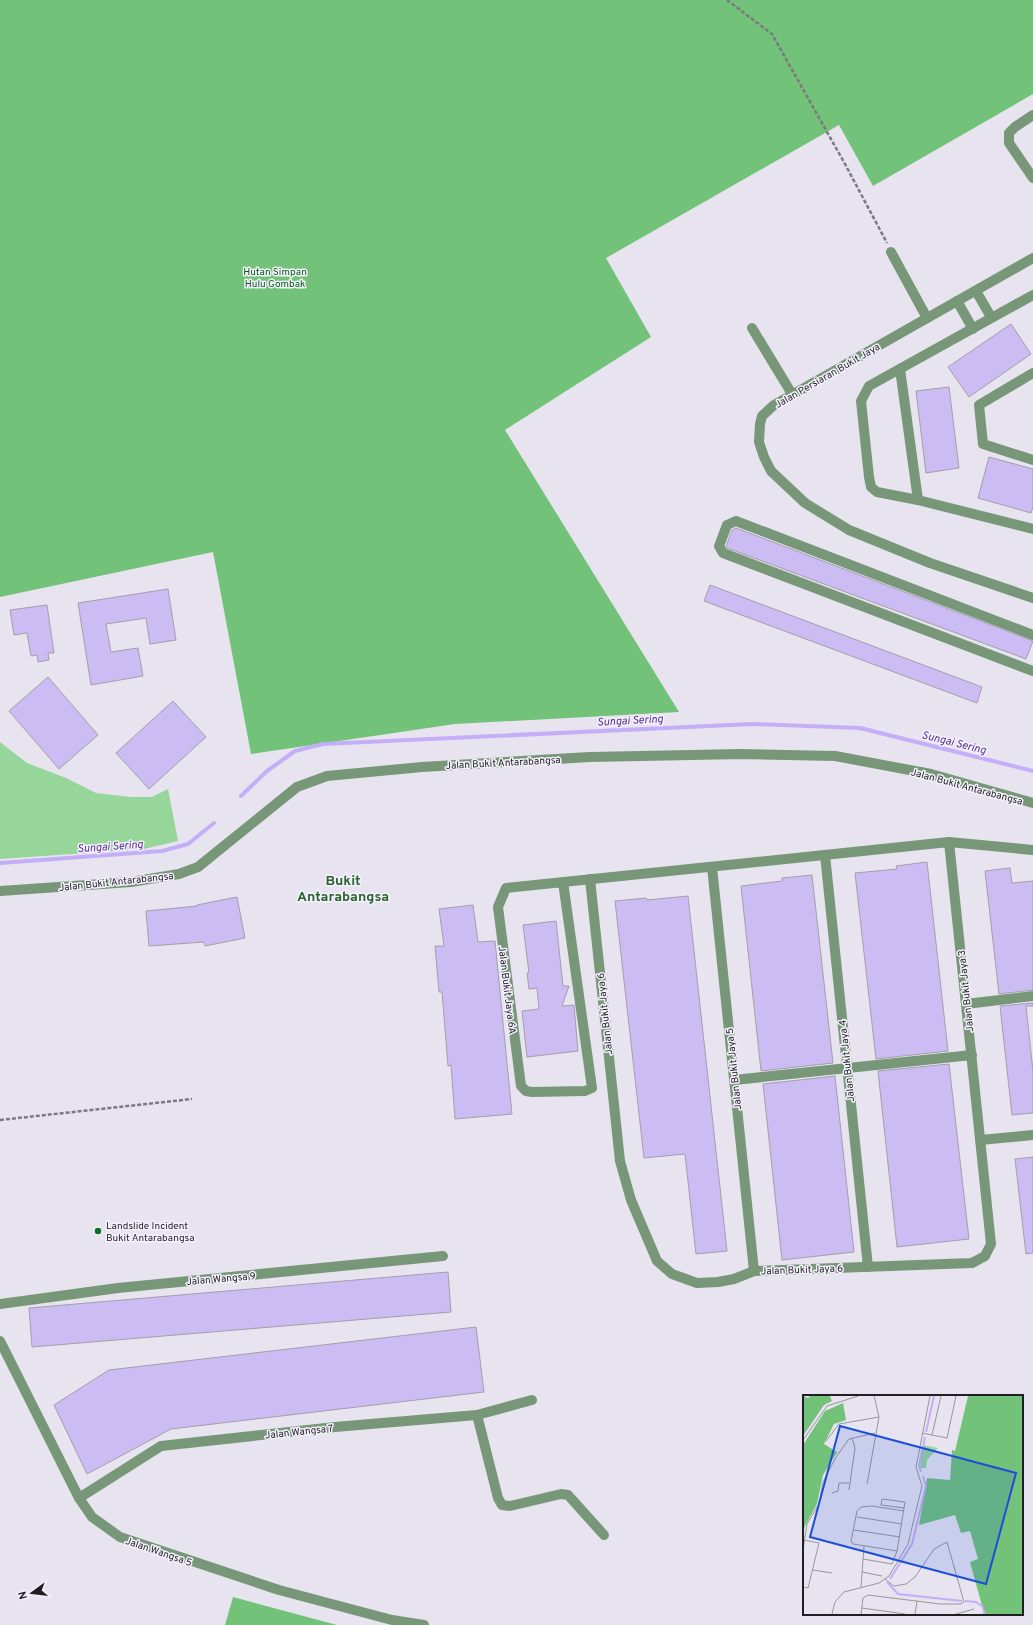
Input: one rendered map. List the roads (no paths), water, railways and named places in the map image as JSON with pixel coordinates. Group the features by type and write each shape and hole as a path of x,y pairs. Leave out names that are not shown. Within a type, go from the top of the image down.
{"street":[{"path":"1032,174 1009,143 1009,133 1014,127 1033,115"},
{"path":"891,252 927,318"},
{"name":"Jalan Persiaran Bukit Jaya","path":"1033,258 774,404 762,416 759,429 759,442 771,471 805,502 849,530 930,563 1033,598"},
{"path":"976,291 991,317"},
{"path":"1033,295 869,386 861,401 869,478 871,487 877,492 918,500 1033,529"},
{"path":"957,301 973,329"},
{"path":"752,328 792,394"},
{"path":"900,369 918,500"},
{"path":"1033,373 979,405 982,444 1033,460"},
{"path":"1033,635 736,521 727,525 719,546 723,553 1033,671"},
{"name":"Jalan Bukit Antarabangsa","path":"0,891 130,882 179,874 198,867 297,787 327,776 422,767 590,757 742,754 835,756 931,774 1033,804"},
{"path":"562,882 949,842 1033,850"},
{"name":"Jalan Bukit Jaya 3","path":"949,842 980,1140"},
{"name":"Jalan Bukit Jaya 4","path":"825,855 868,1267"},
{"name":"Jalan Bukit Jaya 5","path":"712,867 754,1271"},
{"name":"Jalan Bukit Jaya 6","path":"590,879 620,1161 630,1200 657,1261 672,1274 697,1283 718,1282 734,1279 754,1271 972,1263 985,1256 991,1244 980,1140"},
{"name":"Jalan Bukit Jaya 6A","path":"562,882 592,1088 585,1091 526,1091 521,1086 498,907 506,888 562,882"},
{"path":"966,1004 1033,996"},
{"path":"734,1080 972,1056"},
{"path":"980,1140 1033,1135"},
{"name":"Jalan Wangsa 9","path":"0,1304 118,1288 443,1256"},
{"name":"Jalan Wangsa 5","path":"0,1341 79,1498 92,1516 120,1537 279,1590 392,1620 424,1625"},
{"name":"Jalan Wangsa 7","path":"79,1498 161,1446 335,1427 477,1415 532,1400"},
{"path":"477,1415 498,1498 502,1505 510,1506 561,1494 568,1495 604,1535"}],"waterway":[{"name":"Sungai Sering","path":"241,796 267,771 295,751 323,744 752,724 860,728 1033,771"},
{"name":"Sungai Sering","path":"0,863 162,851 188,844 214,823"}],"place":[{"name":"Landslide Incident Bukit Antarabangsa","path":"98,1231"}],"district":[{"name":"Bukit Antarabangsa","path":"343,888"}],"park label":[{"name":"Hutan Simpan Hulu Gombak","path":"275,276"}]}
